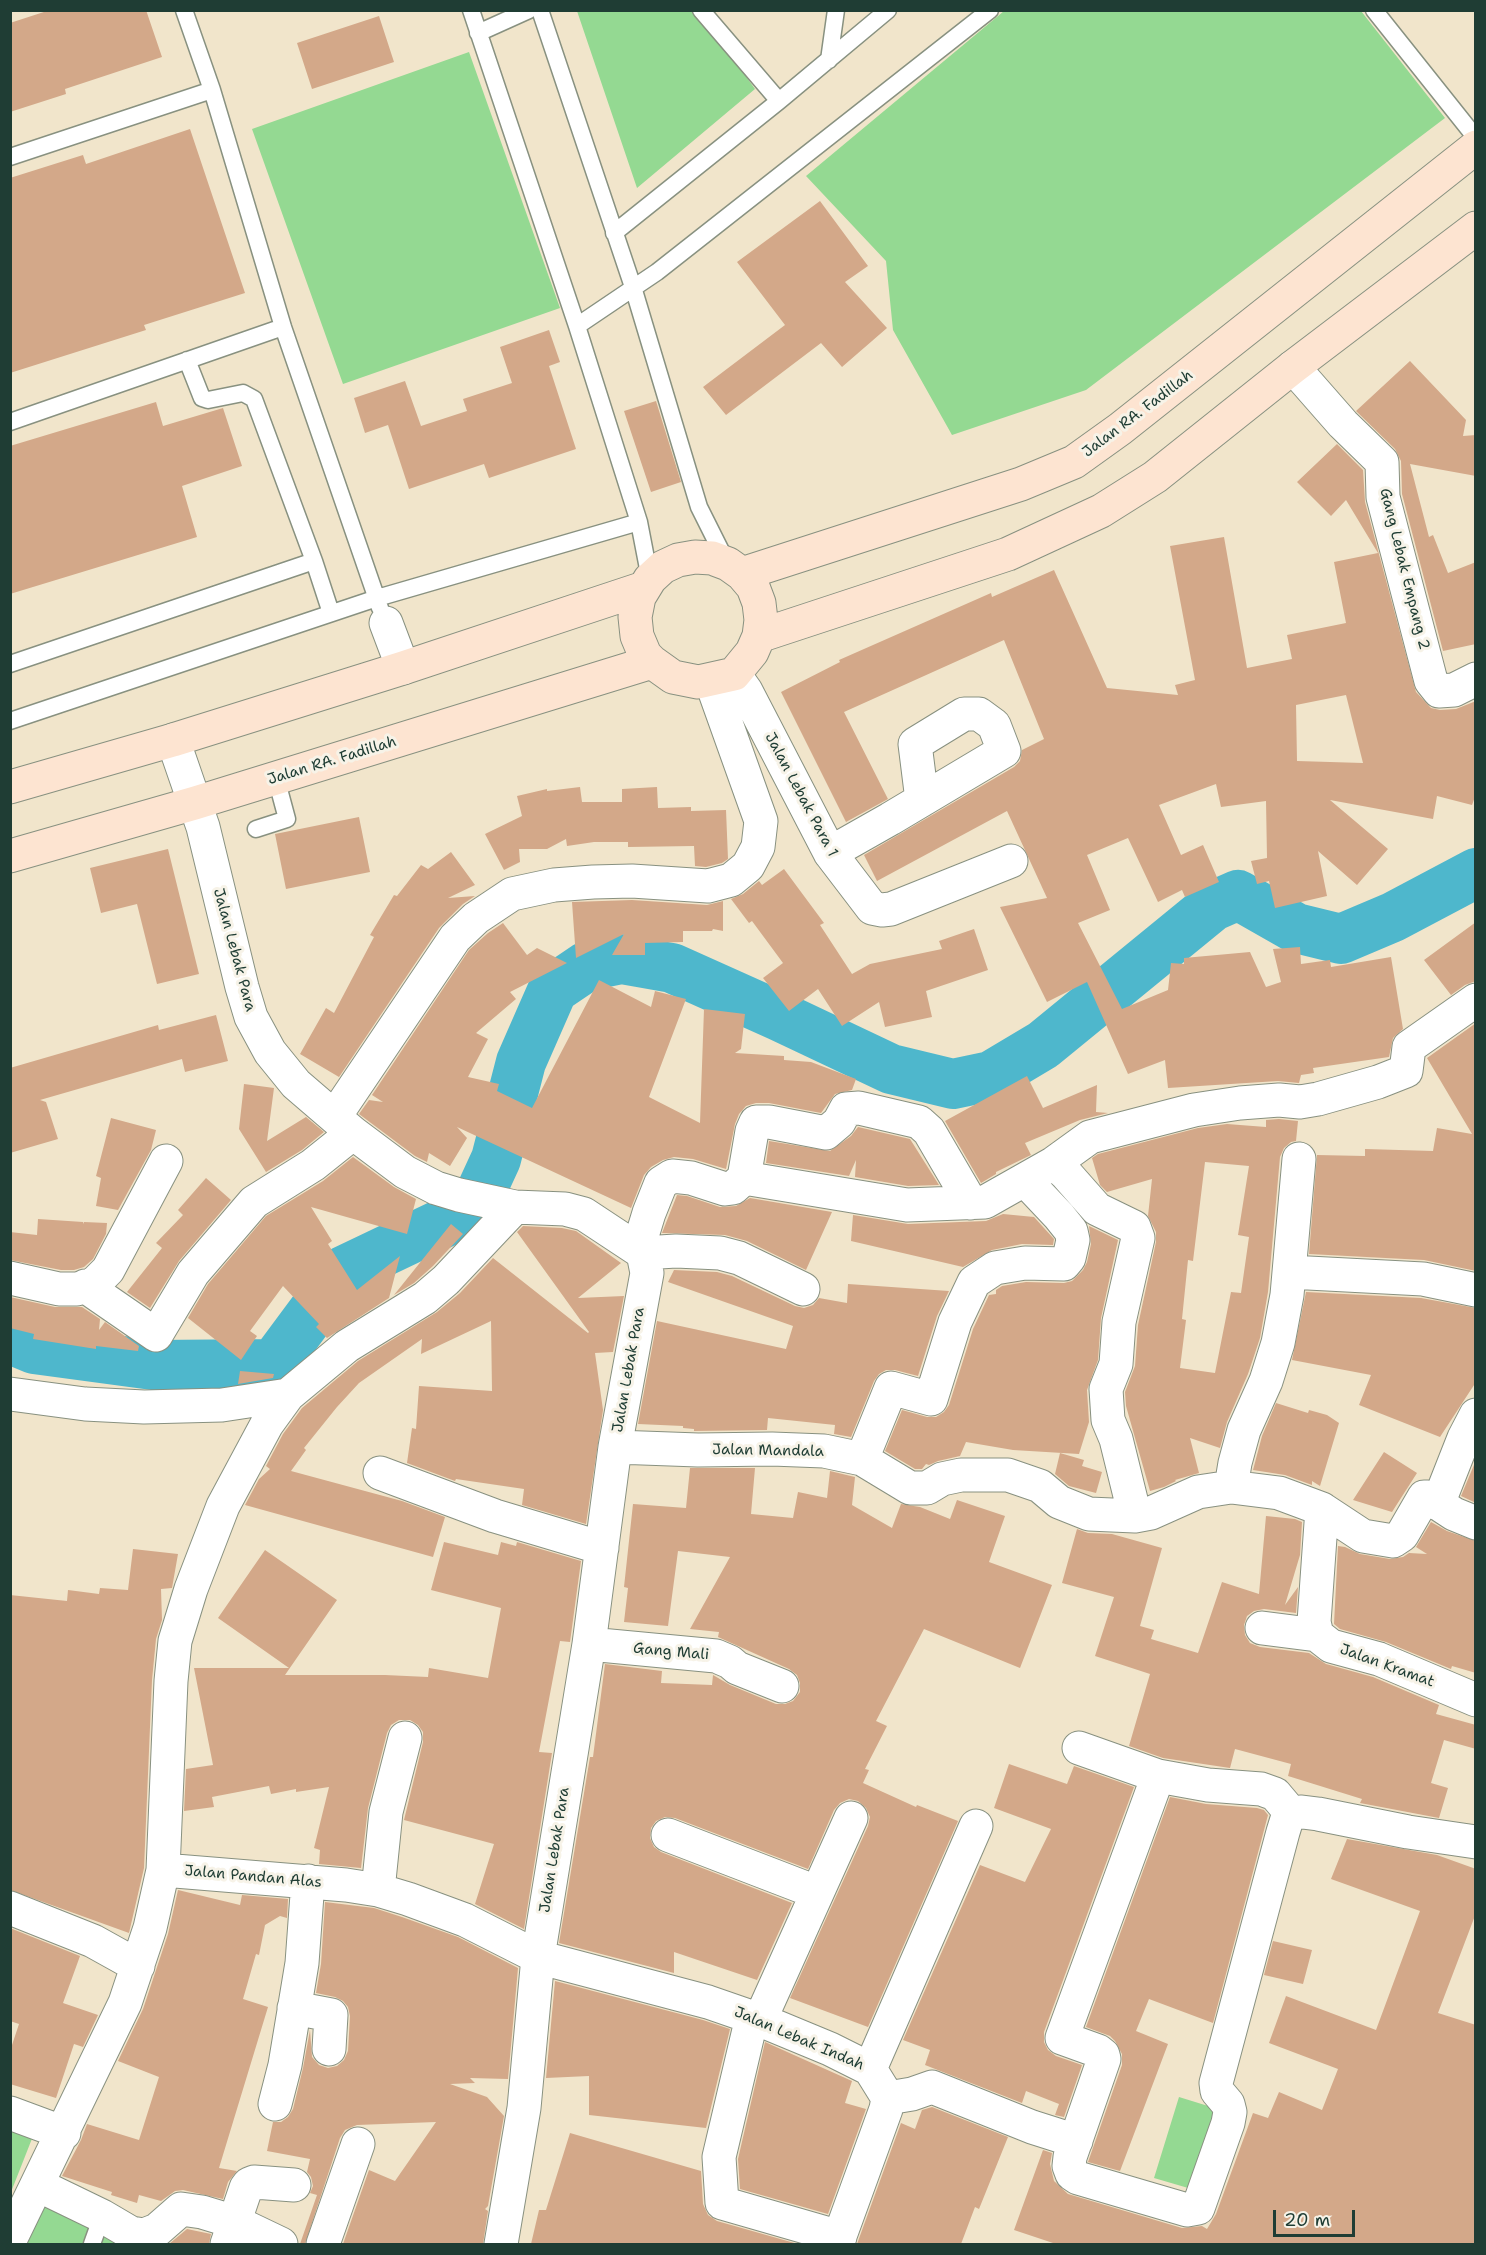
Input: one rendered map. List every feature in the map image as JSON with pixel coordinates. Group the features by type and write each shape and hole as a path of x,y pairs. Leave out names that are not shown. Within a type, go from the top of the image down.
{"main road":[{"name":"Jalan RA. Fadillah","path":"735,569 1021,484 1074,462 1120,429 1472,155"},
{"path":"759,636 1008,554 1101,511 1155,477 1293,367 1476,228"},
{"path":"703,557 735,569 753,587 759,603 761,620 759,636 752,652 723,678 692,682 673,677 652,663 641,646 635,627 636,606 647,583 663,567 678,560 703,557"},
{"path":"10,787 173,740 404,668 647,583"},
{"name":"Jalan RA. Fadillah","path":"10,856 195,803 652,663"}],"street":[{"name":"Gang Lebak Empang 2","path":"1293,367 1343,424 1382,462 1383,497 1431,681 1439,691 1454,690 1476,679"},
{"path":"381,611 404,668"},
{"path":"85,1286 156,1335 193,1273 254,1202 313,1165 344,1125 456,938 476,918 512,894 554,885 593,882 632,881 708,886 731,880 748,866 758,847 761,821 723,678"},
{"name":"Jalan Lebak Para 1","path":"723,678 746,691 830,853 872,908 891,909 1011,861"},
{"name":"Jalan Lebak Para","path":"173,740 203,827 251,1017 270,1052 296,1084 405,1172 436,1188 487,1202 564,1209 584,1214 640,1251 647,1273 615,1447 589,1644 538,1957 524,2108 507,2243"},
{"path":"830,853 922,800"},
{"path":"744,1178 907,1205 986,1202 1054,1163 1090,1137 1194,1110 1240,1103 1279,1100 1300,1102 1318,1099 1378,1082 1406,1071 1409,1047 1476,1000"},
{"path":"803,1289 739,1258 720,1253 640,1251 649,1213 661,1183 672,1176 691,1178 725,1190 733,1188 744,1178 752,1131 756,1122 769,1122 826,1133 839,1122 846,1109 858,1108 919,1122 929,1131 971,1203"},
{"path":"1231,1487 1235,1462 1245,1430 1266,1381 1278,1343 1289,1272 1299,1159"},
{"path":"10,1278 59,1289 77,1289 94,1284 108,1270 166,1161"},
{"path":"1054,1163 1097,1209 1134,1227 1138,1238 1119,1322 1116,1364 1107,1389 1108,1420 1116,1439 1135,1516"},
{"path":"862,1459 891,1388 931,1399 955,1322 974,1282 995,1268 1025,1263 1064,1264 1069,1258 1073,1240 1071,1231 1025,1180"},
{"path":"163,1869 172,1663 179,1623 223,1506 267,1424 288,1395 347,1346 425,1298 454,1273 487,1202"},
{"path":"1289,1272 1424,1279 1476,1290"},
{"path":"10,1394 85,1404 144,1407 222,1405 288,1395"},
{"path":"1476,1415 1464,1438 1438,1504 1476,1523"},
{"name":"Jalan Mandala","path":"615,1447 824,1451 862,1459 910,1488 927,1488 942,1479 961,1474 1008,1475 1040,1486 1059,1502 1089,1514 1135,1516 1151,1513 1198,1492 1231,1487 1280,1493 1322,1509 1363,1536 1393,1541 1402,1535 1422,1498 1428,1497 1438,1504"},
{"path":"380,1473 495,1516 602,1548"},
{"path":"1262,1628 1317,1635 1314,1622 1322,1509"},
{"name":"Jalan Kramat","path":"1317,1635 1331,1646 1379,1659 1476,1700"},
{"name":"Gang Mali","path":"589,1644 716,1656 737,1668 782,1686"},
{"path":"378,1890 386,1812 405,1738"},
{"path":"1079,1748 1158,1776 1208,1785 1261,1790 1275,1794 1291,1813"},
{"path":"1158,1776 1062,2038 1098,2051 1104,2059 1069,2166 1072,2174 1078,2178 1187,2210 1198,2208 1228,2123 1230,2112 1228,2104 1217,2091 1216,2083 1283,1832 1291,1813"},
{"path":"1291,1813 1318,1814 1408,1832 1476,1842"},
{"path":"851,1818 756,2018 719,2157 722,2203 839,2241 888,2098 912,2094 932,2087 1032,2127 1076,2141"},
{"path":"870,2069 976,1826"},
{"path":"668,1834 816,1892"},
{"name":"Jalan Pandan Alas","path":"10,2240 38,2185 39,2178 64,2133 125,2003 157,1902 163,1869 308,1881 378,1890 431,1906 465,1920 538,1957"},
{"path":"275,2104 285,2065 302,1963 308,1881"},
{"path":"10,1908 93,1941 138,1966"},
{"name":"Jalan Lebak Indah","path":"538,1957 689,1996 756,2018 830,2049 870,2069 888,2098"},
{"path":"294,2008 331,2015 329,2049"},
{"path":"10,2114 64,2133"},
{"path":"323,2244 358,2144"},
{"path":"231,2233 249,2184 294,2185"},
{"path":"38,2185 97,2230 144,2235 157,2230 181,2209 202,2212 231,2233 281,2244"}],"lane":[{"path":"184,10 212,90 283,327 381,611"},
{"path":"471,10 577,326 639,522 647,583"},
{"path":"478,33 529,10"},
{"path":"540,10 633,287 699,507 735,569"},
{"path":"701,10 779,101"},
{"path":"829,60 836,10"},
{"path":"614,232 779,101 888,10"},
{"path":"577,326 667,264 990,10"},
{"path":"1374,10 1472,155"},
{"path":"10,157 212,90"},
{"path":"10,422 283,327"},
{"path":"187,360 198,394 202,398 208,400 243,393 254,399 331,613"},
{"path":"10,721 331,613 381,611 639,522"},
{"path":"10,663 314,561"},
{"path":"256,829 287,819 276,778"}],"green space":[{"path":"577,11 699,11 755,89 637,188"},
{"path":"1004,11 1361,11 1445,118 1086,390 952,435 893,330 886,261 806,176"},
{"path":"469,52 560,308 343,384 252,129"},
{"path":"1179,2097 1221,2110 1195,2190 1154,2178"},
{"path":"11,2122 35,2131 11,2192"},
{"path":"38,2193 158,2244 16,2244"}],"building":[{"path":"50,10 146,10 162,57 65,89 66,94 10,112 10,23"},
{"path":"379,16 394,62 312,89 297,43"},
{"path":"190,129 245,293 144,325 146,330 10,373 10,178 83,155 86,164"},
{"path":"820,201 868,266 845,282 887,328 842,367 821,343 726,415 703,387 785,325 737,262"},
{"path":"549,330 560,362 549,366 576,449 489,478 484,464 409,489 388,425 365,433 354,398 405,381 421,426 467,411 463,399 512,383 500,347"},
{"path":"1410,361 1466,420 1463,436 1476,435 1476,476 1410,464 1429,537 1433,535 1448,573 1476,562 1476,644 1443,651 1402,494 1401,461 1395,449 1356,411"},
{"path":"656,401 681,482 651,492 624,411"},
{"path":"156,402 163,426 223,408 242,466 182,486 197,537 10,594 10,446"},
{"path":"1337,444 1363,470 1365,502 1416,692 1431,708 1440,710 1456,709 1476,701 1476,794 1472,805 1437,796 1433,819 1330,800 1388,849 1357,885 1318,851 1327,896 1275,908 1269,881 1257,884 1251,861 1267,858 1266,801 1221,807 1216,784 1159,805 1181,855 1203,845 1219,882 1185,897 1182,890 1158,902 1128,838 1087,855 1110,910 1078,923 1122,1009 1168,990 1171,963 1184,964 1184,958 1250,952 1266,987 1281,982 1273,949 1300,947 1301,964 1330,960 1331,967 1391,957 1403,1029 1393,1038 1389,1057 1313,1068 1314,1073 1301,1075 1299,1083 1278,1081 1168,1088 1165,1060 1128,1074 1087,982 1047,1002 1000,907 1047,898 1007,811 877,881 864,855 1014,767 1020,761 1022,750 1044,739 1004,640 844,712 888,799 846,822 781,692 840,662 839,660 991,593 992,597 1054,570 1107,688 1178,695 1175,685 1195,680 1170,546 1224,537 1247,668 1292,659 1287,635 1346,623 1334,562 1378,553 1346,500 1331,516 1297,482","holes":["1346,695 1363,763 1297,761 1296,705"]},
{"path":"580,787 582,802 622,802 622,789 657,787 658,808 691,807 691,811 726,810 728,859 706,867 695,866 694,846 628,847 628,842 594,842 567,846 566,839 547,849 519,849 520,862 504,870 485,834 522,816 517,796 547,789 547,791"},
{"path":"359,817 370,872 286,889 275,834"},
{"path":"168,849 199,974 157,984 137,904 101,913 90,868"},
{"path":"451,852 475,885 448,898 475,896 463,904 439,928 339,1077 300,1054 326,1008 334,1013 374,937 370,935 394,895 397,896 421,865 428,869"},
{"path":"784,869 824,923 820,925 852,974 870,964 942,949 939,941 974,929 988,970 926,991 932,1017 885,1027 879,1002 842,1026 818,989 789,1011 763,978 783,963 752,921 749,923 731,899 743,894 759,881 762,885"},
{"path":"632,900 707,905 723,901 723,931 713,929 712,931 683,931 683,942 645,943 645,955 612,955 624,934 576,958 572,902"},
{"path":"1476,922 1476,981 1465,985 1451,995 1424,960"},
{"path":"503,923 527,955 537,948 567,963 510,992 516,999 476,1033 488,1039 468,1077 499,1084 497,1091 532,1108 599,980 651,1007 655,991 686,999 649,1097 700,1123 704,1009 745,1014 741,1049 735,1053 784,1056 784,1060 811,1062 856,1079 852,1090 835,1094 821,1113 769,1103 746,1106 739,1114 735,1124 726,1169 693,1159 674,1157 663,1160 651,1167 644,1175 631,1208 457,1127 467,1138 450,1166 429,1153 427,1162 415,1156 359,1114 369,1100 383,1102 372,1095 469,950"},
{"path":"216,1015 228,1061 185,1072 182,1059 40,1100 46,1102 58,1139 10,1153 10,1068 158,1025 159,1030"},
{"path":"1476,1023 1476,1271 1424,1260 1309,1254 1317,1155 1365,1156 1365,1149 1433,1151 1437,1128 1472,1134 1427,1058"},
{"path":"1027,1076 1043,1108 1097,1085 1096,1112 1108,1113 1080,1120 1025,1143 1031,1155 996,1172 981,1183 945,1121"},
{"path":"244,1084 274,1088 267,1141 306,1117 324,1132 302,1150 266,1172 239,1129"},
{"path":"111,1118 156,1130 151,1150 118,1210 96,1206 101,1178 96,1176"},
{"path":"1266,1120 1298,1121 1296,1141 1284,1148 1280,1157 1268,1292 1260,1338 1248,1374 1227,1422 1220,1448 1190,1438 1199,1473 1150,1491 1126,1406 1125,1392 1135,1366 1138,1325 1156,1242 1156,1232 1148,1216 1152,1179 1107,1192 1100,1185 1092,1158 1098,1154 1198,1128 1227,1124 1266,1127","holes":["1205,1162 1249,1166 1238,1235 1249,1237 1241,1293 1231,1292 1215,1373 1180,1368 1186,1320 1182,1319 1188,1260 1193,1261"]},
{"path":"858,1127 910,1139 939,1185 908,1186 855,1177 856,1160 849,1176 766,1163 769,1141 830,1151 851,1136"},
{"path":"353,1157 394,1187 416,1199 407,1234 311,1207 332,1241 328,1244 357,1290 400,1256 389,1298 327,1338 316,1327 319,1324 283,1286 250,1331 257,1336 241,1360 188,1318 208,1284 266,1216 323,1181"},
{"path":"206,1178 231,1200 179,1261 150,1308 127,1292 162,1248 156,1243 183,1215 178,1210"},
{"path":"677,1195 720,1207 736,1206 750,1198 832,1212 806,1270 747,1241 725,1235 662,1233"},
{"path":"1003,1214 1034,1217 1054,1239 1053,1245 1022,1244 992,1250 963,1267 851,1241 853,1215 908,1224 986,1221"},
{"path":"38,1219 83,1222 83,1224 84,1222 107,1223 106,1234 93,1259 84,1267 74,1270 61,1270 10,1260 10,1232 37,1235"},
{"path":"451,1224 463,1234 414,1283 394,1295"},
{"path":"523,1226 576,1231 621,1263 578,1298 624,1296 613,1352 595,1353 603,1410 586,1524 522,1505 524,1489 456,1479 455,1481 407,1463 412,1428 416,1429 419,1386 492,1391 491,1321 421,1354 422,1339 359,1383 304,1448 306,1450 291,1471 402,1501 445,1517 433,1557 245,1505 259,1479 270,1469 266,1466 283,1434 302,1408 358,1361 437,1312 460,1293 493,1258 589,1332 517,1232"},
{"path":"1089,1226 1118,1240 1101,1318 1098,1360 1087,1390 1089,1422 1079,1454 1013,1450 966,1442 960,1456 926,1464 922,1469 915,1469 885,1451 902,1410 927,1417 936,1417 949,1405 973,1329 989,1295 996,1294 996,1290 1002,1286 1026,1282 1064,1283 1072,1281 1083,1270 1087,1262 1091,1244"},
{"path":"674,1270 717,1272 732,1276 795,1306 804,1308 813,1305 819,1298 847,1303 848,1284 949,1291 937,1316 918,1376 895,1370 886,1370 879,1374 851,1437 834,1434 835,1425 768,1418 767,1430 694,1431 694,1429 683,1428 683,1426 638,1424 657,1321 786,1349 793,1326 668,1282"},
{"path":"1306,1292 1421,1298 1476,1308 1476,1382 1440,1437 1359,1405 1371,1375 1292,1360"},
{"path":"10,1297 55,1307 82,1307 100,1319 99,1330 105,1322 139,1346 138,1351 96,1346 96,1349 33,1339 34,1334 10,1328"},
{"path":"240,1371 274,1374 273,1378 238,1384"},
{"path":"1276,1403 1308,1413 1309,1410 1327,1415 1339,1423 1320,1486 1312,1481 1312,1485 1285,1475 1253,1470 1262,1436"},
{"path":"1384,1452 1417,1473 1392,1512 1353,1500"},
{"path":"1060,1453 1084,1460 1082,1466 1102,1472 1096,1493 1069,1486 1055,1474"},
{"path":"1476,1460 1476,1503 1461,1496"},
{"path":"690,1468 755,1468 751,1514 793,1518 798,1492 827,1498 830,1471 855,1477 852,1505 892,1528 901,1504 920,1507 950,1519 957,1500 1005,1516 989,1562 1052,1585 1020,1668 924,1629 876,1721 887,1726 865,1769 869,1770 863,1783 916,1807 917,1805 958,1821 868,2027 790,1998 868,1826 870,1817 866,1808 858,1801 849,1799 840,1803 834,1810 808,1869 675,1818 665,1817 656,1821 651,1828 650,1838 654,1847 661,1852 792,1903 757,1980 674,1952 674,1973 559,1943 590,1757 593,1757 605,1664 662,1671 661,1683 712,1685 713,1675 730,1685 776,1704 793,1701 800,1692 797,1675 789,1669 718,1637 719,1632 690,1629 730,1557 678,1551 668,1626 624,1622 628,1588 624,1587 633,1504 686,1508"},
{"path":"1266,1516 1295,1519 1302,1522 1300,1555 1285,1605 1298,1587 1296,1613 1264,1609 1254,1611 1247,1616 1244,1625 1245,1635 1250,1643 1260,1647 1309,1653 1326,1664 1373,1677 1439,1705 1436,1714 1476,1725 1476,1749 1444,1740 1431,1783 1448,1788 1439,1818 1360,1803 1362,1799 1288,1776 1291,1764 1235,1749 1230,1768 1163,1758 1129,1746 1150,1674 1095,1656 1114,1597 1062,1583 1077,1529 1088,1533 1112,1534 1162,1548 1140,1626 1154,1630 1151,1639 1198,1653 1222,1582 1259,1594"},
{"path":"1431,1522 1447,1531 1476,1541 1476,1673 1452,1666 1451,1669 1386,1642 1340,1629 1334,1624 1338,1546 1360,1554 1390,1559 1403,1557 1409,1553 1427,1554 1416,1547"},
{"path":"444,1542 498,1555 501,1542 516,1546 517,1542 581,1561 570,1642 560,1641 539,1752 552,1753 524,1929 475,1904 494,1844 404,1820 423,1742 423,1732 410,1720 399,1720 391,1725 387,1733 368,1808 361,1868 319,1864 320,1850 314,1848 329,1787 296,1792 296,1789 271,1794 269,1786 212,1797 214,1807 184,1811 186,1769 213,1765 194,1668 289,1668 218,1618 265,1550 337,1600 285,1675 428,1677 429,1668 488,1678 501,1608 431,1590"},
{"path":"133,1549 178,1554 172,1588 161,1589 162,1620 156,1639 152,1680 144,1868 129,1933 10,1890 10,1595 67,1601 68,1590 99,1594 100,1588 128,1590"},
{"path":"1009,1764 1067,1784 1074,1766 1134,1787 1044,2032 1044,2042 1048,2050 1056,2056 1082,2065 1064,2117 1055,2115 1059,2104 1026,2091 1022,2103 925,2065 930,2050 903,2040 980,1865 1025,1882 1051,1829 994,1808"},
{"path":"1170,1797 1206,1804 1257,1808 1264,1810 1268,1815 1213,2023 1149,1999 1136,2031 1168,2044 1120,2171 1088,2162 1122,2065 1122,2054 1110,2036 1086,2027"},
{"path":"1347,1839 1437,1855 1476,1869 1476,1913 1438,2013 1476,2025 1476,2244 1056,2244 1014,2230 1043,2150 1052,2153 1050,2164 1054,2181 1068,2194 1182,2228 1202,2226 1207,2229 1216,2214 1253,2113 1268,2118 1279,2092 1322,2110 1338,2069 1269,2043 1286,1996 1376,2030 1420,1911 1331,1879"},
{"path":"178,1890 240,1905 242,1895 288,1899 287,1918 280,1916 265,1925 259,1955 256,1954 243,1999 268,2007 219,2168 237,2171 228,2182 223,2199 183,2190 175,2191 161,2201 139,2195 137,2203 111,2195 112,2192 62,2176 87,2124 139,2140 159,2077 118,2061 143,2009 168,1934"},
{"path":"325,1902 374,1908 402,1917 458,1937 518,1968 508,2079 470,2078 475,2083 450,2084 487,2097 504,2116 488,2206 485,2209 488,2211 483,2244 343,2244 369,2170 395,2181 436,2122 357,2125 345,2130 340,2138 305,2244 300,2244 317,2195 310,2193 313,2186 307,2172 310,2159 267,2151 273,2122 281,2122 293,2109 310,2030 312,2057 319,2065 328,2068 337,2066 344,2060 348,2051 350,2016 348,2007 335,1997 316,1993 321,1964"},
{"path":"10,1928 80,1956 63,2003 98,2015 83,2047 74,2044 56,2098 10,2084 10,2051 19,2024 10,2021"},
{"path":"1273,1941 1312,1950 1303,1984 1264,1975"},
{"path":"555,1981 730,2029 706,2128 589,2115 589,2076 546,2078"},
{"path":"765,2042 852,2081 845,2103 866,2109 828,2214 740,2189 738,2159"},
{"path":"932,2107 1008,2137 979,2209 975,2207 961,2244 857,2244 901,2123 915,2129 922,2110"},
{"path":"570,2133 701,2171 703,2204 708,2215 717,2221 798,2244 531,2244 539,2210 546,2210"},
{"path":"187,2229 211,2234 209,2244 169,2244"}],"waterway":[{"path":"10,1339 34,1349 153,1365 274,1364 343,1271 473,1209 496,1159 521,1062 553,989 587,966 621,959 672,968 891,1069 953,1084 991,1076 1043,1045 1213,906 1238,895 1296,928 1341,939 1393,917 1476,873"}]}
